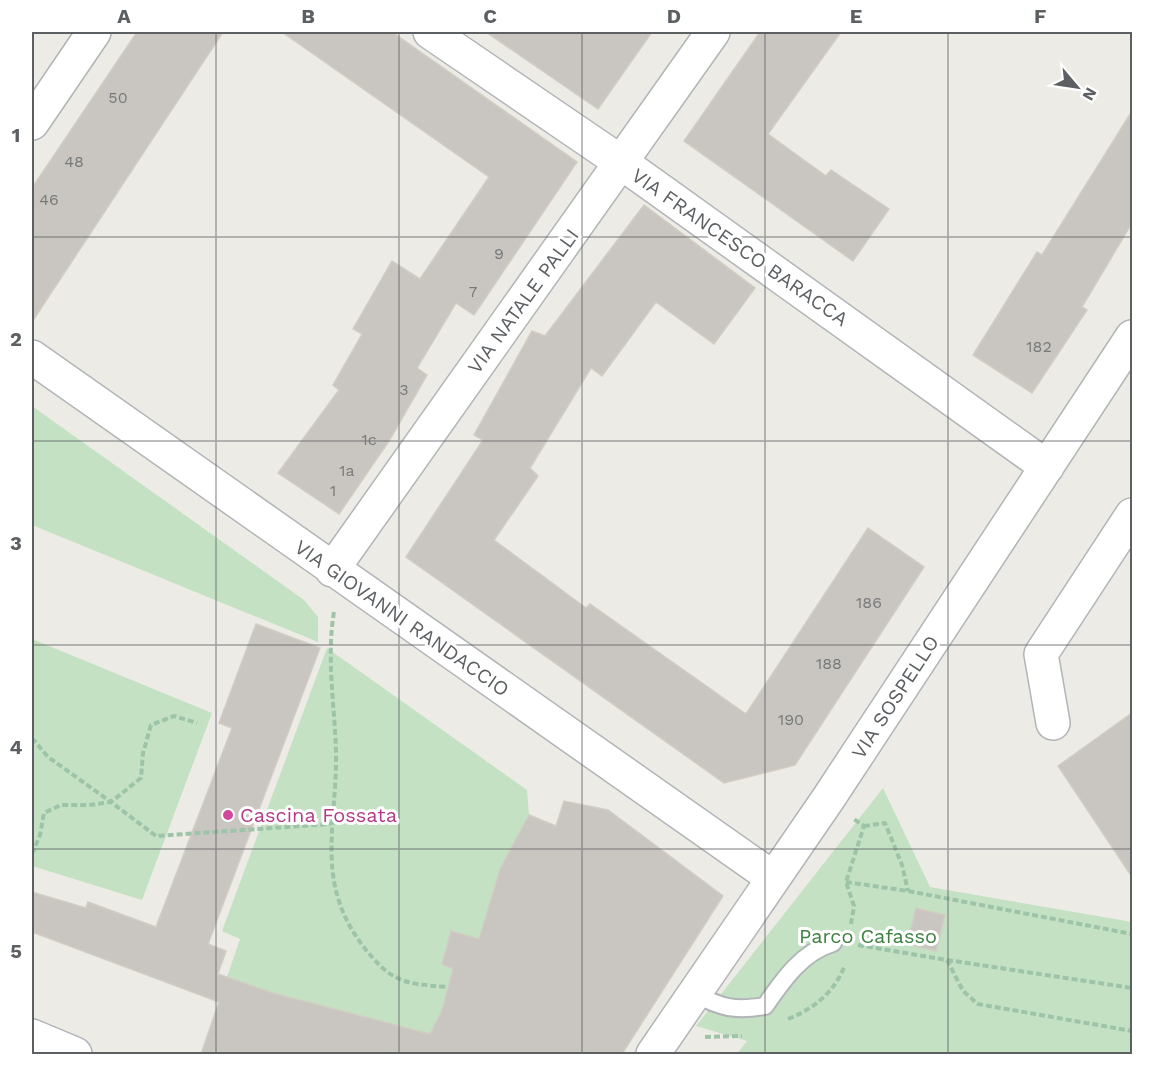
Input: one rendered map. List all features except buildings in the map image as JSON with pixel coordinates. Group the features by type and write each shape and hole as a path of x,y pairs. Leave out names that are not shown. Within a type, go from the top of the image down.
{"street":[{"path":"32,123 94,32"},
{"name":"VIA FRANCESCO BARACCA","path":"430,32 622,163 1047,466"},
{"name":"VIA NATALE PALLI","path":"336,573 713,32"},
{"name":"VIA SOSPELLO","path":"653,1054 828,798 1132,337"},
{"name":"VIA GIOVANNI RANDACCIO","path":"32,357 772,878"},
{"path":"1053,723 1041,654 1132,515"}],"lane":[{"path":"695,994 738,1011 765,1006 789,971 823,946 841,943"}],"path":[{"path":"336,573 332,625 336,755 331,824 333,886 349,927 381,970 413,984 448,987"},
{"path":"32,854 40,835 44,813 61,805 89,806 111,802 141,778 143,753 151,725 174,716 197,723"},
{"path":"32,738 48,757 156,836 331,824"},
{"path":"828,798 864,826 885,823 902,865 908,891"},
{"path":"850,933 854,906 846,882 864,826"},
{"path":"846,882 908,891 1132,934"},
{"path":"841,943 1132,988"},
{"path":"947,960 963,991 978,1004 1132,1031"}],"green space":[{"path":"32,406 304,600 318,617 318,642 32,525"},
{"path":"32,639 212,713 142,900 32,866"},
{"path":"327,648 527,790 529,815 500,869 479,939 451,932 442,964 454,969 442,1010 430,1034 273,993 227,977 240,939 222,931"},
{"name":"Parco Cafasso","path":"883,788 930,887 1132,922 1132,1054 737,1054 747,1041 696,1026"}],"place":[{"name":"Cascina Fossata","path":"228,815"}]}
